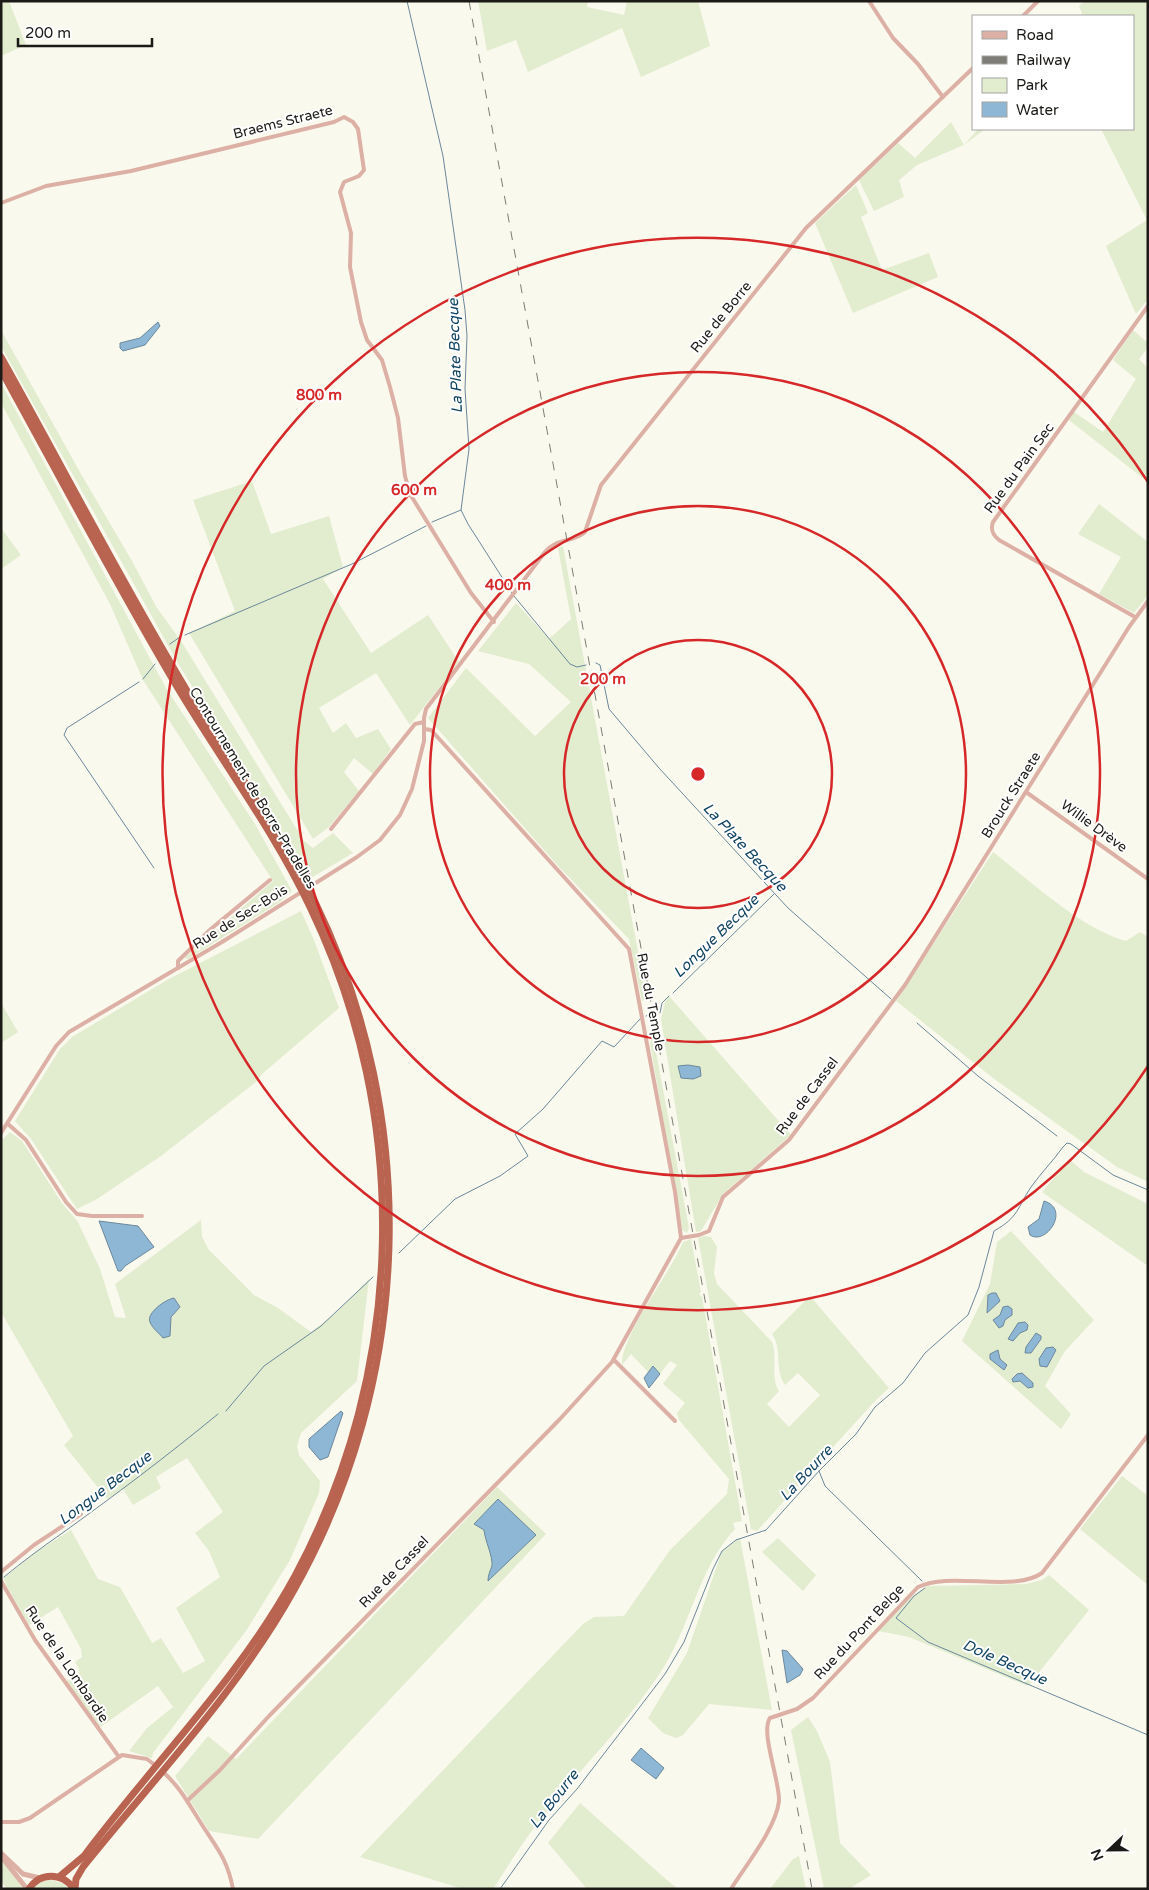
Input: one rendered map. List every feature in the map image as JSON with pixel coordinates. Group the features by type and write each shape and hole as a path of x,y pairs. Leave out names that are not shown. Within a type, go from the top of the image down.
{"highway":[{"path":"1,357 182,684 280,838 310,892 332,939 356,1005 374,1072 384,1133 390,1202 386,1298 371,1394 349,1469 319,1542 282,1611 232,1683 82,1859 59,1877 41,1878 28,1889"},
{"name":"Contournement de Borre-Pradelles","path":"1,370 175,684 274,840 307,900 332,956 354,1022 369,1081 379,1142 384,1219 379,1306 366,1384 342,1468 312,1541 275,1610 236,1667 162,1765"},
{"path":"59,1877 74,1889 76,1879 83,1867 156,1772"}],"street":[{"path":"869,1 893,38 916,62 943,98"},
{"path":"1024,15 1038,1"},
{"name":"Rue de Borre","path":"514,595 551,546 561,540 579,536 585,532 602,484 803,232 972,69"},
{"name":"Braems Straete","path":"1,203 51,185 145,168 344,118 354,122 359,131 364,170 359,176 344,182 340,192 351,233 350,263 363,328 367,340 381,357 398,415 406,480 410,494 471,592 494,622"},
{"name":"Rue du Pain Sec","path":"1135,617 1001,541 994,535 992,528 993,522 1148,306"},
{"name":"Rue de Sec-Bois","path":"1,1133 54,1050 67,1034 317,882 368,849 392,826 412,789 424,744 424,722 427,707 514,595"},
{"name":"Brouck Straete","path":"893,1001 1135,617 1148,601"},
{"path":"331,829 414,724 424,722"},
{"name":"Rue du Temple","path":"425,729 431,730 628,946 633,960 678,1208 681,1238"},
{"name":"Willie Drève","path":"1026,792 1148,879"},
{"name":"Rue de Sec-Bois","path":"178,968 178,961 198,941 270,880"},
{"name":"Rue de Cassel","path":"188,1800 220,1770 289,1696 560,1419 614,1360 681,1238 702,1235 708,1231 723,1197 789,1140 893,1001"},
{"path":"8,1124 26,1140 66,1202 77,1214 92,1216 142,1216"},
{"path":"614,1360 675,1420"},
{"name":"Rue du Pont Belge","path":"731,1889 770,1824 778,1806 778,1790 767,1729 770,1718 797,1709 812,1698 834,1677 905,1598 921,1585 933,1582 1025,1580 1042,1573 1148,1435"},
{"path":"1,1572 34,1545 80,1514"},
{"name":"Rue de la Lombardie","path":"1,1581 47,1659 119,1757"},
{"path":"1,1822 19,1822 30,1818 119,1757 126,1755 149,1760 171,1780 188,1800 226,1861 233,1889"},
{"path":"1,1854 24,1874 41,1878"},
{"path":"1,1854 28,1889"}],"green space":[{"path":"1,1 9,1 26,45 1,56"},
{"path":"478,1 588,1 587,7 624,15 627,1 698,1 710,46 641,77 622,28 528,72 516,40 487,51"},
{"path":"1085,1 1148,1 1148,299 1136,314 1106,246 1147,220 1102,130 1134,130 1134,15 1083,15 1079,6"},
{"path":"951,122 964,145 917,165 899,180 904,197 874,211 859,180 898,143 915,158"},
{"path":"977,130 984,130 964,145"},
{"path":"856,185 868,213 861,217 882,270 929,253 938,277 853,313 815,223"},
{"path":"1,330 157,608 181,641 304,841 313,848 333,833 353,853 311,878 179,665 1,346"},
{"path":"1133,330 1148,343 1148,347 1139,359 1148,368 1148,471 1144,479 1069,420 1074,412 1103,432 1136,379 1113,360"},
{"path":"1,383 166,688 255,824 292,891 280,902 188,959 184,958 273,881 143,680 110,604 1,403"},
{"path":"252,481 271,534 329,516 343,567 323,579 371,653 428,615 459,662 410,725 376,673 319,708 333,733 346,723 356,738 378,729 391,749 373,774 354,758 344,772 359,791 329,827 313,839 189,633 235,611 193,500"},
{"path":"1099,504 1148,542 1148,595 1134,613 1099,594 1121,557 1078,534"},
{"path":"1,528 21,555 1,569"},
{"path":"563,546 643,979 646,999 642,1001 629,939 559,867 428,718 466,668 535,736 571,702 529,664 478,651 516,603 549,639 571,619 558,548"},
{"path":"993,852 1057,903 1092,926 1126,941 1140,932 1148,937 1148,1182 1117,1167 993,1078 896,1001"},
{"path":"301,911 314,940 339,1008 262,1074 256,1082 161,1156 97,1199 77,1209 31,1139 15,1121 60,1049 72,1037 167,980"},
{"path":"669,996 791,1135 723,1194 701,1231 696,1232 661,1020 665,1002"},
{"path":"1,1003 18,1032 1,1043"},
{"path":"653,1036 689,1228 687,1233 682,1230 650,1043"},
{"path":"10,1132 22,1141 62,1203 78,1222 100,1269 115,1317 126,1318 115,1284 201,1220 202,1237 209,1250 254,1295 278,1308 311,1332 337,1312 369,1279 357,1381 301,1433 297,1446 299,1455 320,1481 319,1493 290,1560 246,1631 153,1753 152,1758 129,1751 147,1728 173,1707 158,1686 99,1728 65,1682 78,1674 79,1669 75,1662 82,1657 81,1649 58,1607 29,1625 6,1585 4,1578 33,1554 71,1530 98,1579 120,1587 152,1643 161,1638 183,1673 205,1661 176,1608 220,1577 209,1551 195,1533 223,1512 187,1458 156,1477 161,1488 133,1505 123,1489 107,1499 64,1445 73,1436 1,1312 1,1141"},
{"path":"1070,1160 1084,1172 1148,1204 1148,1266 1042,1192"},
{"path":"1011,1231 1094,1320 1065,1351 1045,1386 1071,1414 1061,1429 962,1341 990,1284 997,1242"},
{"path":"704,1236 711,1237 717,1247 714,1273 717,1284 772,1342 774,1348 774,1374 779,1391 767,1404 789,1427 820,1395 798,1373 785,1385 780,1373 777,1347 772,1334 810,1296 889,1388 874,1402 757,1531 751,1529 698,1238"},
{"path":"691,1239 701,1292 699,1294 702,1297 742,1521 733,1523 735,1529 722,1545 712,1562 671,1655 634,1709 540,1820 493,1889 463,1889 360,1857 583,1624 594,1617 624,1616 670,1550 727,1494 729,1479 679,1420 677,1413 685,1403 663,1384 677,1365 670,1361 660,1374 653,1366 648,1372 631,1354 622,1365 624,1352 637,1321 683,1242"},
{"path":"1122,1476 1148,1496 1148,1585 1080,1529"},
{"path":"497,1487 546,1534 258,1839 209,1831 175,1776 208,1736 236,1759"},
{"path":"740,1538 772,1710 709,1704 683,1735 676,1738 663,1733 648,1718 687,1653 722,1551"},
{"path":"778,1538 816,1575 803,1591 762,1552"},
{"path":"1049,1575 1089,1610 1028,1686 909,1637 878,1631 912,1596 928,1586 1026,1584 1042,1580"},
{"path":"808,1717 817,1731 830,1762 840,1843 871,1875 849,1889 824,1889 791,1730"},
{"path":"580,1803 678,1889 587,1889 548,1843"},
{"path":"799,1856 806,1889 770,1889 793,1859"},
{"path":"3,1861 23,1889 7,1889 1,1881"},
{"path":"51,1880 62,1883 69,1889 33,1889 41,1882"}],"water":[{"path":"158,322 160,326 145,345 123,351 120,348 120,343 140,338"},
{"path":"678,1066 700,1067 701,1076 693,1079 681,1078"},
{"path":"1044,1201 1052,1205 1056,1218 1049,1231 1036,1237 1030,1235 1028,1227 1039,1219"},
{"path":"99,1221 138,1226 154,1247 125,1266 121,1271 118,1271"},
{"path":"996,1293 1000,1301 987,1313 988,1295"},
{"path":"174,1298 180,1307 171,1317 170,1336 163,1338 152,1326 150,1318 158,1307"},
{"path":"1008,1306 1012,1309 1012,1315 999,1328 993,1320 1000,1315 1003,1307"},
{"path":"1025,1322 1028,1325 1027,1330 1020,1333 1013,1341 1008,1339 1018,1323"},
{"path":"1036,1333 1041,1336 1041,1339 1031,1353 1025,1353 1026,1347"},
{"path":"1053,1347 1056,1350 1047,1367 1040,1366 1039,1359 1046,1348"},
{"path":"998,1350 1000,1359 1007,1365 1004,1370 990,1359 990,1354"},
{"path":"653,1366 660,1374 649,1388 644,1378"},
{"path":"1022,1373 1033,1383 1033,1387 1028,1388 1020,1381 1013,1382 1012,1379 1017,1374"},
{"path":"341,1411 343,1413 328,1457 320,1460 309,1447 309,1439"},
{"path":"498,1499 536,1535 488,1581 492,1566 491,1558 484,1530 474,1524"},
{"path":"782,1650 787,1651 803,1669 800,1675 787,1683"},
{"path":"641,1748 664,1768 656,1779 631,1760"}],"waterway":[{"name":"La Plate Becque","path":"407,1 443,156 465,310 467,336 465,389 469,449 461,510 512,593"},
{"path":"432,522 461,510"},
{"path":"185,635 352,564 426,526"},
{"name":"La Plate Becque","path":"514,596 570,664 577,667 586,665"},
{"path":"170,644 180,637"},
{"name":"La Plate Becque","path":"596,663 600,665 609,709 659,768 788,908 891,999"},
{"path":"143,679 155,664"},
{"path":"139,682 67,728 64,735 154,868"},
{"name":"Longue Becque","path":"673,993 774,894"},
{"name":"Longue Becque","path":"660,1013 662,1003 669,996"},
{"name":"Longue Becque","path":"399,1253 455,1199 500,1176 528,1156 515,1134 543,1109 602,1041 614,1047 641,1018"},
{"path":"917,1023 978,1076 1057,1136"},
{"name":"La Bourre","path":"500,1889 549,1820 577,1789 665,1674 684,1642 722,1551 736,1540 766,1530 819,1471 856,1434 875,1407 903,1383 925,1353 968,1315 979,1287 994,1231 1017,1212 1031,1187 1063,1147 1067,1143 1071,1144 1113,1175 1148,1190"},
{"name":"Longue Becque","path":"226,1411 264,1366 321,1326 373,1277"},
{"name":"Longue Becque","path":"4,1577 140,1476 218,1414"},
{"name":"Dole Becque","path":"819,1471 825,1486 922,1581"},
{"name":"Dole Becque","path":"925,1588 914,1596 896,1618 928,1642 1148,1735"}],"railway":[{"path":"469,1 812,1889"}]}
